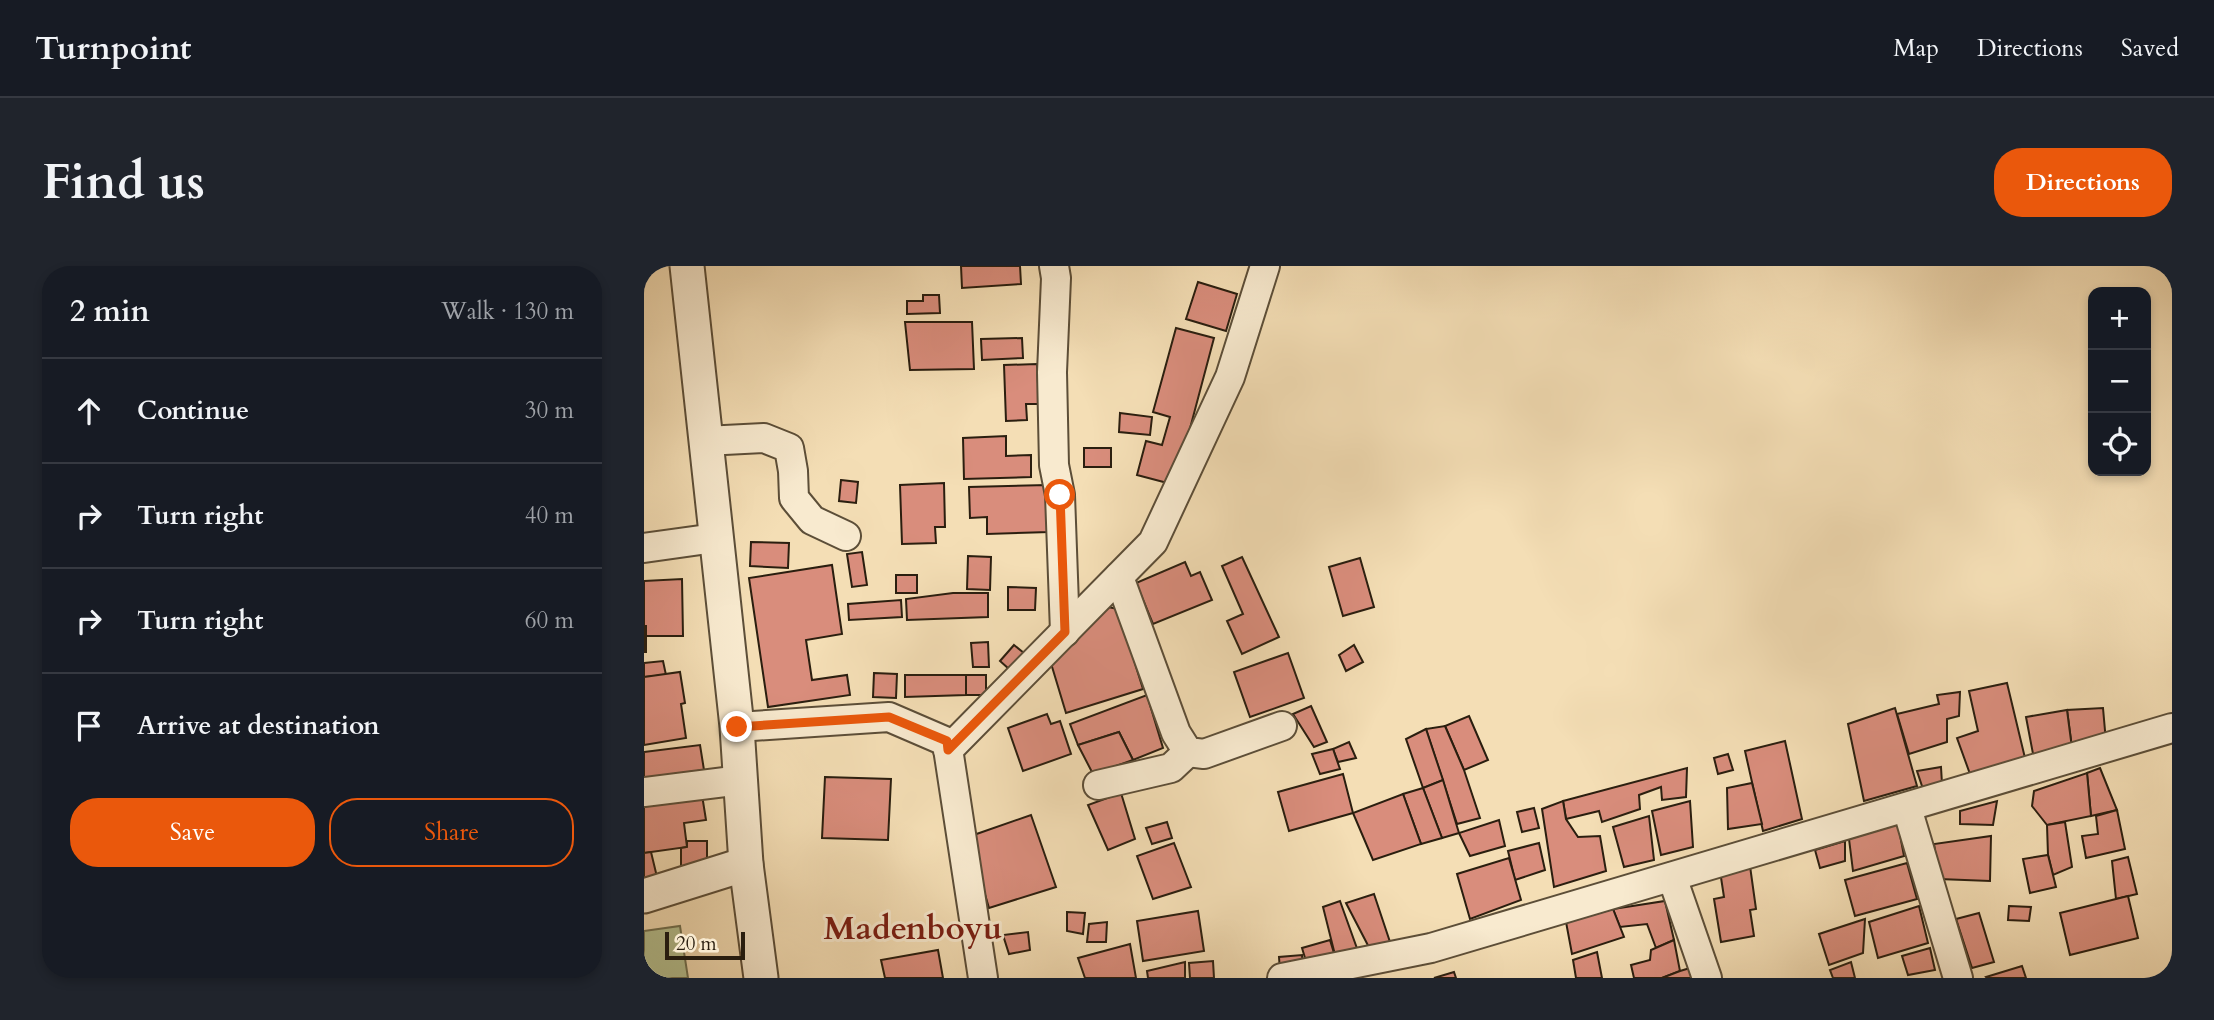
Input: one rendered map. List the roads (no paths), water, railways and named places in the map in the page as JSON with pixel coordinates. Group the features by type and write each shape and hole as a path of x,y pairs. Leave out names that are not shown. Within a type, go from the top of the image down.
{"street":[{"path":"687,266 737,727 746,864 761,978"},
{"path":"1054,266 1054,465 1060,495 1065,632"},
{"path":"948,750 1153,542 1230,377 1265,266"},
{"path":"705,441 764,438 789,447 794,498 812,520 846,536"},
{"path":"644,548 715,538"},
{"path":"1119,578 1176,733 1188,752"},
{"path":"737,727 889,717 947,741 983,978"},
{"path":"1188,752 1204,754 1282,726"},
{"path":"1282,978 1348,972 2172,729"},
{"path":"1098,785 1171,768 1188,752"},
{"path":"644,792 741,780"},
{"path":"1908,808 1958,978"},
{"path":"644,896 746,864"},
{"path":"1672,877 1707,978"}],"district":[{"name":"Madenboyu","path":"913,927"}]}
